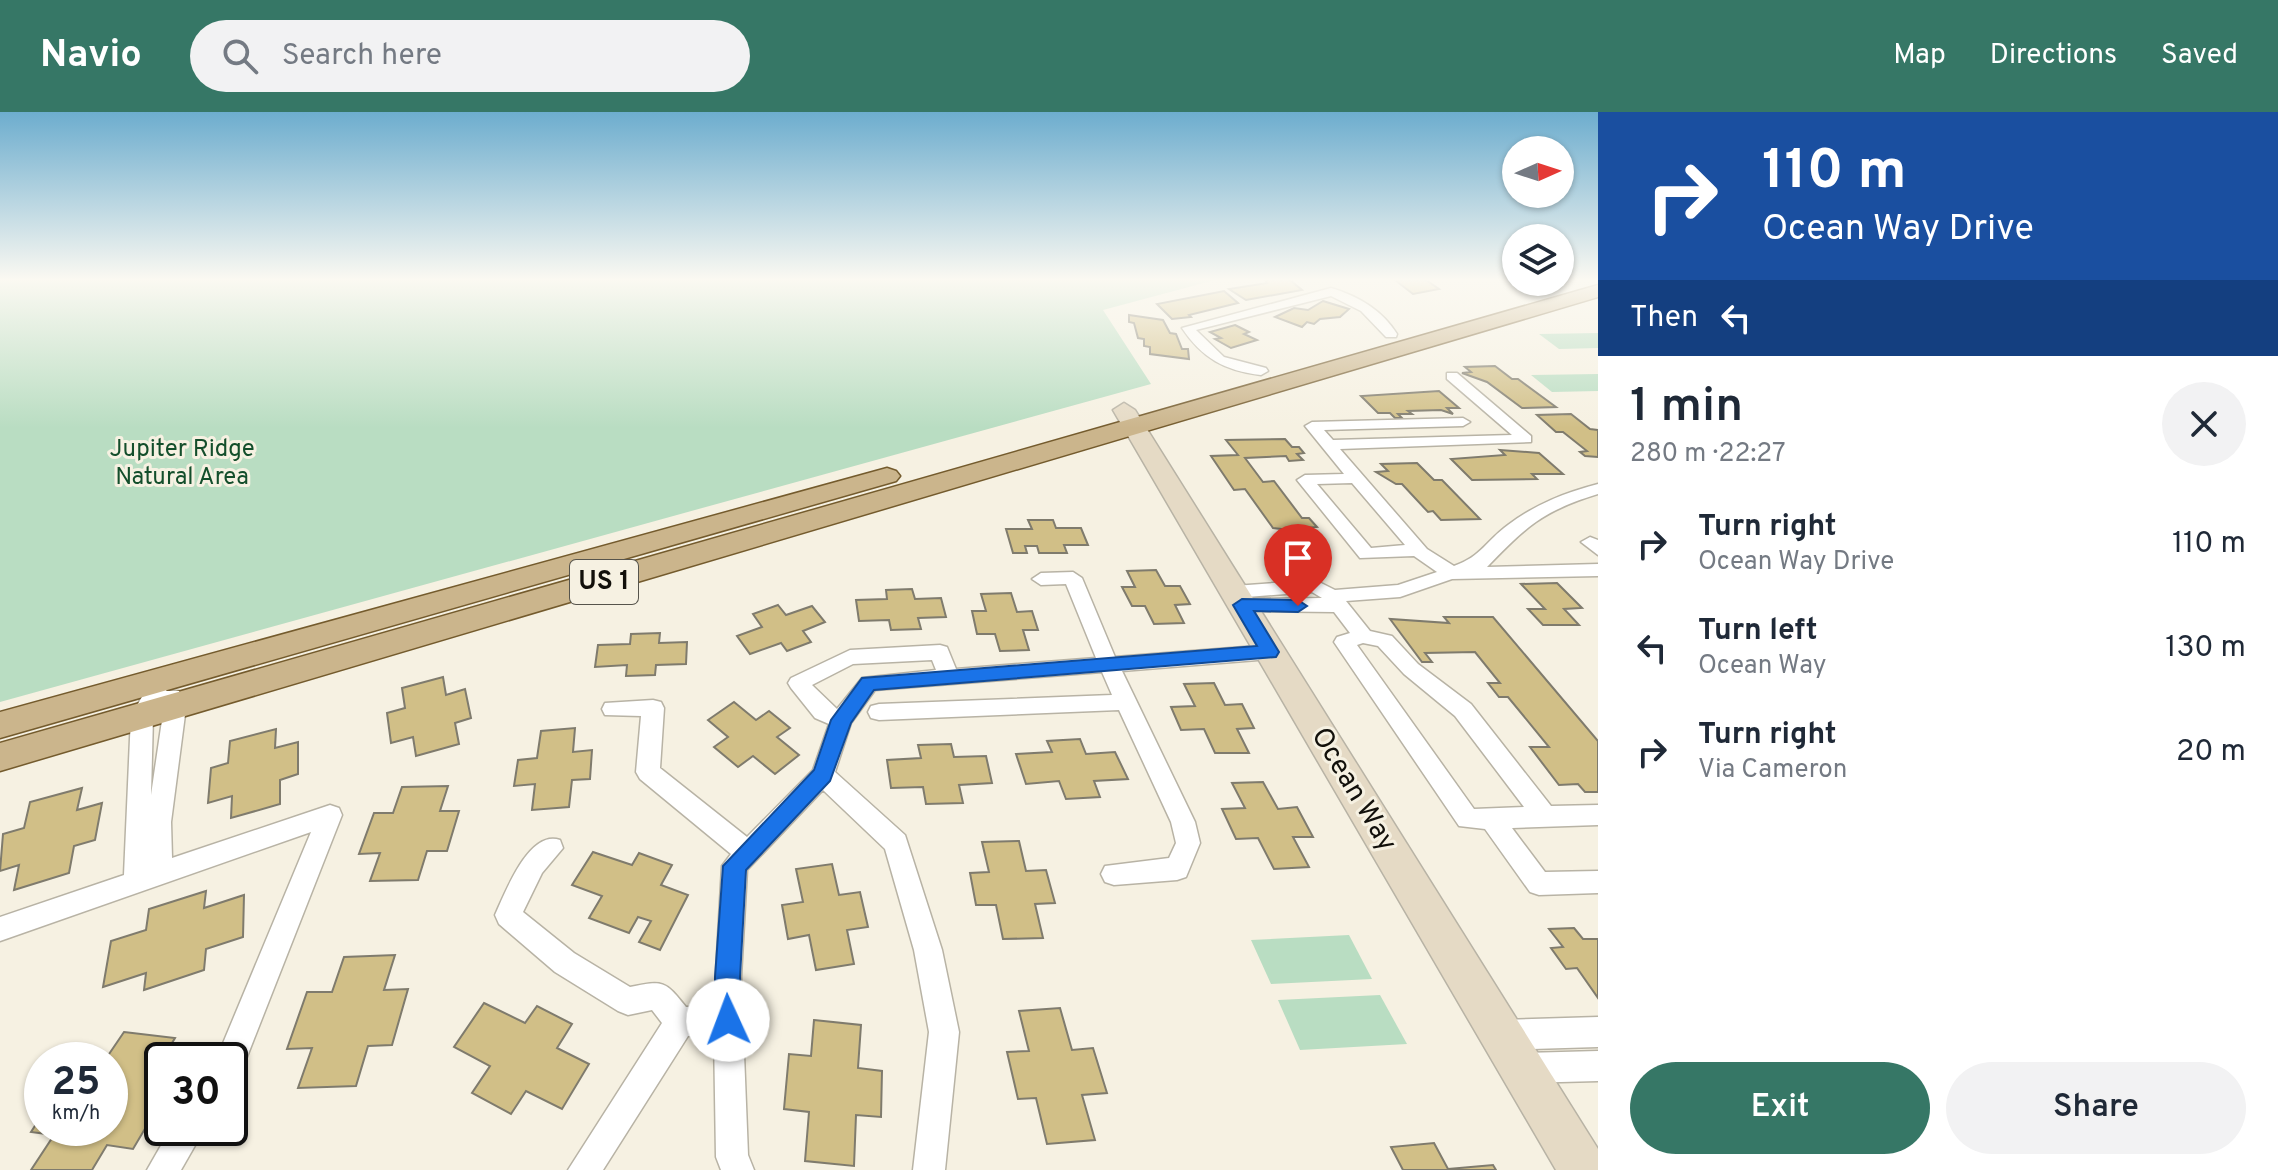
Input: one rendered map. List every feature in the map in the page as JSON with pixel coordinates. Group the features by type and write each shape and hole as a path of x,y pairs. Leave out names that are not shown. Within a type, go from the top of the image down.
{"main road":[{"name":"US 1","path":"1129,418 1261,371 1407,329"},
{"name":"US 1","path":"0,757 160,701 1129,418 1456,329"},
{"name":"US 1","path":"0,725 160,701"}],"street":[{"path":"1189,329 1210,356 1220,362 1261,371"},
{"path":"1389,329 1391,334"},
{"path":"1329,445 1526,439 1452,376"},
{"name":"Ocean Way","path":"1129,418 1583,1170"},
{"path":"1463,422 1312,426 1418,550 1454,574 1598,570"},
{"path":"1356,478 1305,480 1366,554 1418,550"},
{"path":"1332,596 1400,591 1454,574 1481,563 1511,531 1554,502 1598,489"},
{"path":"1041,579 1073,578 1109,666 1183,822 1188,843 1185,858 1177,869 1114,874"},
{"path":"1238,599 1315,586 1332,596 1363,636"},
{"path":"1544,816 1463,710 1411,669 1385,641 1363,636 1344,642 1468,819 1598,815"},
{"path":"841,720 823,712 798,683 850,657 877,653 940,652 949,679"},
{"path":"738,1170 732,1157 727,977 735,866 823,775 841,720 869,683 1270,652"},
{"path":"148,879 160,701"},
{"path":"148,879 159,822 160,701"},
{"path":"879,712 1127,702"},
{"path":"613,709 653,708 648,772 748,853"},
{"path":"823,775 896,843 928,950 944,1032 929,1170"},
{"path":"0,929 330,815 238,1042"},
{"path":"1491,818 1539,884 1598,882"},
{"path":"551,848 533,865 508,915 568,968 628,1001 658,995 680,1022"},
{"path":"680,1022 728,1020"},
{"path":"584,1170 680,1022"},
{"path":"1502,1035 1598,1032"},
{"path":"1522,1068 1598,1066"},
{"path":"163,1170 178,1146"}],"green space":[{"name":"Jupiter Ridge Natural Area","path":"0,329 1116,329 1151,384 0,702"},
{"path":"1598,333 1598,348 1559,349 1539,334"},
{"path":"1598,374 1598,391 1552,392 1531,375"},
{"path":"1349,935 1372,979 1271,984 1251,940"},
{"path":"1380,995 1407,1044 1300,1050 1278,1000"}],"building":[{"path":"1136,329 1168,329 1176,334 1182,349 1188,349 1189,359 1150,354 1150,347 1144,346 1144,339 1138,338"},
{"path":"1244,329 1249,332 1244,334 1257,340 1231,348 1215,339 1221,338 1210,332"},
{"path":"1495,366 1556,407 1522,408 1487,382 1462,373 1471,372 1465,367"},
{"path":"1439,391 1459,408 1447,408 1453,414 1441,410 1408,411 1412,414 1398,414 1402,418 1395,418 1390,413 1378,413 1361,396"},
{"path":"1571,414 1590,429 1598,430 1598,457 1585,456 1580,452 1587,451 1563,432 1556,432 1537,415"},
{"path":"1285,439 1292,447 1299,447 1304,453 1297,454 1303,460 1289,461 1286,456 1245,458 1263,482 1274,481 1302,518 1309,518 1317,527 1304,528 1307,532 1273,528 1245,489 1234,490 1211,456 1238,455 1226,440"},
{"path":"1500,450 1539,453 1563,474 1532,474 1537,479 1472,480 1451,459 1505,455"},
{"path":"1417,463 1434,480 1442,480 1480,519 1441,520 1433,511 1428,512 1402,484 1396,484 1376,472 1388,471 1381,464"},
{"path":"1028,520 1053,520 1056,528 1081,528 1088,545 1064,545 1067,553 1039,553 1037,546 1025,546 1027,553 1013,553 1006,529 1032,529"},
{"path":"1156,570 1165,586 1180,586 1190,604 1175,605 1184,623 1154,624 1145,606 1132,606 1122,587 1135,587 1127,571"},
{"path":"1557,583 1582,608 1564,609 1579,625 1543,625 1528,609 1545,609 1521,584"},
{"path":"912,589 915,599 941,598 946,617 918,618 921,629 891,630 889,620 859,621 856,600 887,599 886,590"},
{"path":"1011,593 1017,612 1032,611 1038,630 1023,630 1029,650 1000,651 995,634 977,634 972,611 986,611 981,594"},
{"path":"778,605 786,615 812,606 825,622 803,631 811,642 787,651 781,643 750,654 737,636 762,627 753,614"},
{"path":"1444,617 1493,617 1598,741 1598,792 1585,792 1578,784 1559,785 1530,747 1549,747 1508,697 1499,697 1488,683 1500,683 1475,652 1425,653 1432,662 1422,662 1390,619 1449,623"},
{"path":"660,633 659,643 687,642 686,664 656,665 655,675 626,676 627,665 595,667 598,645 630,644 631,634"},
{"path":"443,677 446,695 465,689 471,718 455,723 459,744 416,756 413,737 391,743 387,713 405,708 402,688"},
{"path":"1214,683 1225,705 1242,704 1254,728 1237,729 1249,753 1215,753 1204,729 1181,730 1171,707 1195,706 1184,684"},
{"path":"734,702 756,720 769,711 790,728 777,737 799,755 775,774 753,756 738,767 714,747 728,737 708,720"},
{"path":"575,728 573,752 592,750 590,779 572,780 569,807 532,810 535,784 514,786 518,760 537,758 541,731"},
{"path":"276,729 275,748 298,742 298,774 280,780 280,804 231,818 232,796 208,803 211,768 228,763 230,741"},
{"path":"1080,739 1086,754 1115,752 1128,779 1094,781 1100,797 1066,799 1059,781 1026,784 1016,754 1052,752 1047,741"},
{"path":"951,744 954,757 986,756 992,783 959,785 963,803 926,804 923,787 891,788 887,760 921,758 918,745"},
{"path":"1263,782 1278,809 1297,807 1313,837 1293,837 1309,867 1274,869 1258,838 1236,839 1222,809 1245,808 1232,783"},
{"path":"448,786 440,811 459,811 447,851 427,851 418,880 370,881 380,853 359,854 374,813 393,813 402,787"},
{"path":"82,788 77,810 102,803 95,840 74,846 69,873 14,890 19,865 0,871 3,834 24,828 30,802"},
{"path":"1019,841 1026,871 1046,870 1055,903 1035,904 1043,938 1003,939 996,905 976,905 970,873 989,872 982,842"},
{"path":"593,852 632,865 639,853 672,865 661,885 688,895 660,950 639,942 651,921 638,917 629,933 589,918 602,896 572,885"},
{"path":"832,864 839,895 860,892 868,927 847,930 854,964 816,970 809,935 788,939 782,905 803,902 796,869"},
{"path":"206,891 204,908 244,895 243,937 206,949 204,970 144,990 146,973 103,987 111,941 146,930 149,909"},
{"path":"1574,928 1583,939 1598,939 1598,998 1577,968 1566,969 1551,948 1563,947 1549,929"},
{"path":"395,955 384,990 408,989 392,1045 368,1046 356,1086 298,1088 312,1048 287,1049 307,992 332,992 344,957"},
{"path":"484,1003 525,1023 537,1006 572,1024 557,1048 589,1064 562,1109 526,1091 511,1114 472,1093 490,1066 454,1047"},
{"path":"1060,1008 1072,1050 1093,1048 1107,1093 1082,1095 1095,1140 1047,1144 1036,1098 1018,1099 1007,1052 1029,1051 1019,1011"},
{"path":"814,1020 861,1025 858,1068 882,1071 881,1117 856,1115 854,1166 805,1161 809,1112 784,1109 789,1054 811,1056"},
{"path":"124,1032 175,1038 173,1042 144,1042 144,1130 133,1149 114,1146 128,1146 128,1042 117,1042"},
{"path":"1434,1143 1448,1169 1493,1165 1496,1170 1403,1170 1391,1147"},
{"path":"47,1146 106,1146 92,1170 31,1170"}],"route":[{"path":"728,1020 727,977 735,866 823,775 841,720 869,683 979,677 1270,652 1242,605 1298,606"}]}
